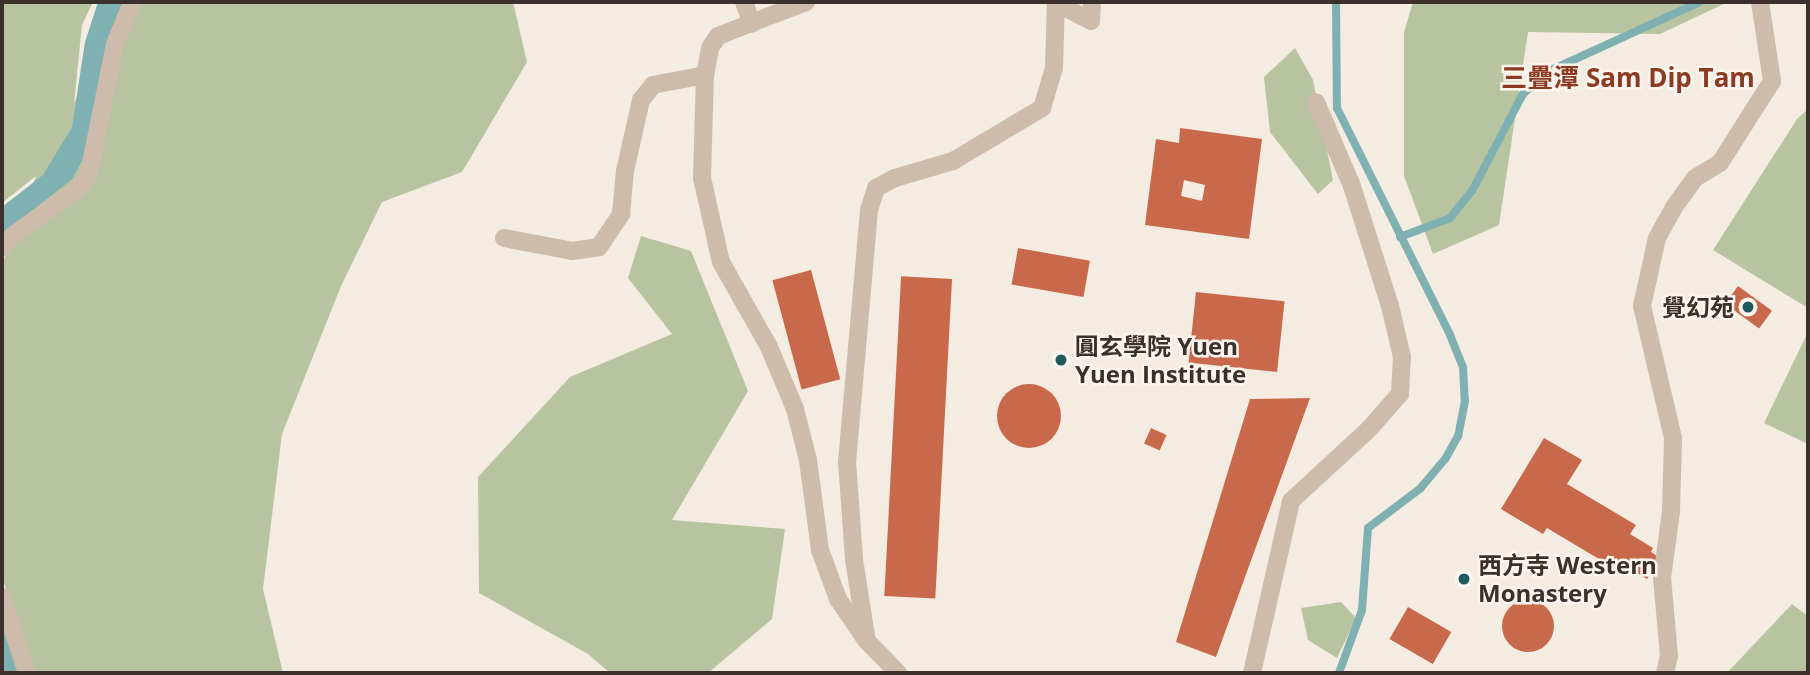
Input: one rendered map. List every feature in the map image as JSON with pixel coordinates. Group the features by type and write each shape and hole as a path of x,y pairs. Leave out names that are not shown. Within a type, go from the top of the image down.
{"street":[{"path":"2,248 12,236 80,187 89,173 115,44 132,2"},
{"path":"744,2 752,24"},
{"path":"806,2 718,36 705,75 702,178 721,262 769,347 795,409 808,460 820,550 838,599 866,640 898,673"},
{"path":"866,640 854,559 847,462 869,210 876,188 895,178 953,161 1042,108 1054,68 1056,2 1091,21 1092,2"},
{"path":"1665,673 1669,656 1662,578 1671,511 1673,438 1642,306 1657,238 1674,207 1695,178 1720,163 1772,82 1760,2"},
{"path":"504,238 572,251 598,247 621,214 625,171 641,100 653,85 705,75"},
{"path":"1252,673 1291,502 1304,485 1369,429 1400,394 1402,357 1390,306 1352,186 1316,102"},
{"path":"2,597 27,673"}],"green space":[{"path":"2,2 93,2 82,25 74,103 126,2 513,2 527,62 462,172 382,202 341,286 282,434 263,589 283,673 32,673 2,576 2,265 36,176 2,203"},
{"path":"1413,2 1728,2 1660,34 1528,32 1499,225 1433,254 1404,176 1404,32"},
{"path":"1295,48 1313,80 1333,180 1318,194 1270,132 1264,77"},
{"path":"1808,109 1808,308 1713,250 1797,119"},
{"path":"641,236 691,251 748,391 672,520 785,529 772,619 708,673 610,673 588,654 479,593 478,477 570,377 672,334 628,278"},
{"path":"1808,335 1808,444 1764,423"},
{"path":"1341,602 1356,618 1337,658 1308,640 1301,608"},
{"path":"1792,604 1808,616 1808,673 1727,673"}],"water":[{"path":"98,2 125,2 112,31 88,150 72,179 2,235 2,207 43,175 72,127 85,42"},
{"path":"2,618 19,673 2,673"}],"building":[{"path":"1180,128 1262,139 1249,239 1145,225 1156,139 1179,143","holes":["1184,180 1205,185 1202,201 1181,196"]},
{"path":"1018,248 1090,261 1083,297 1012,284"},
{"path":"811,270 840,379 802,390 772,280"},
{"path":"901,276 952,279 935,599 884,596"},
{"name":"覺幻苑","path":"1738,286 1772,311 1759,328 1725,304"},
{"path":"1196,292 1285,301 1277,372 1189,363"},
{"path":"1029,384 1047,390 1055,398 1061,416 1055,434 1047,442 1029,448 1011,442 1003,434 997,416 1003,398 1011,390"},
{"path":"1310,398 1216,657 1176,642 1250,399"},
{"path":"1151,428 1167,435 1160,450 1144,444"},
{"path":"1544,438 1582,460 1567,484 1636,525 1630,534 1653,548 1651,552 1660,558 1647,579 1608,555 1604,562 1547,528 1543,534 1501,509"},
{"path":"1528,600 1538,602 1546,608 1552,616 1552,636 1546,644 1538,650 1528,652 1518,650 1510,644 1504,636 1502,626 1504,616 1510,608 1518,602"},
{"path":"1408,607 1451,632 1433,664 1390,639"}],"waterway":[{"path":"1336,2 1337,108 1450,335 1463,367 1465,401 1458,436 1445,459 1421,488 1368,528 1362,610 1339,673"},
{"path":"1400,237 1450,218 1472,191 1523,94 1547,72 1700,2"}],"place":[{"name":"覺幻苑","path":"1748,307"},
{"name":"圓玄學院 Yuen Yuen Institute","path":"1061,360"},
{"name":"西方寺 Western Monastery","path":"1464,579"}],"district":[{"name":"三疊潭 Sam Dip Tam","path":"1628,78"}]}
